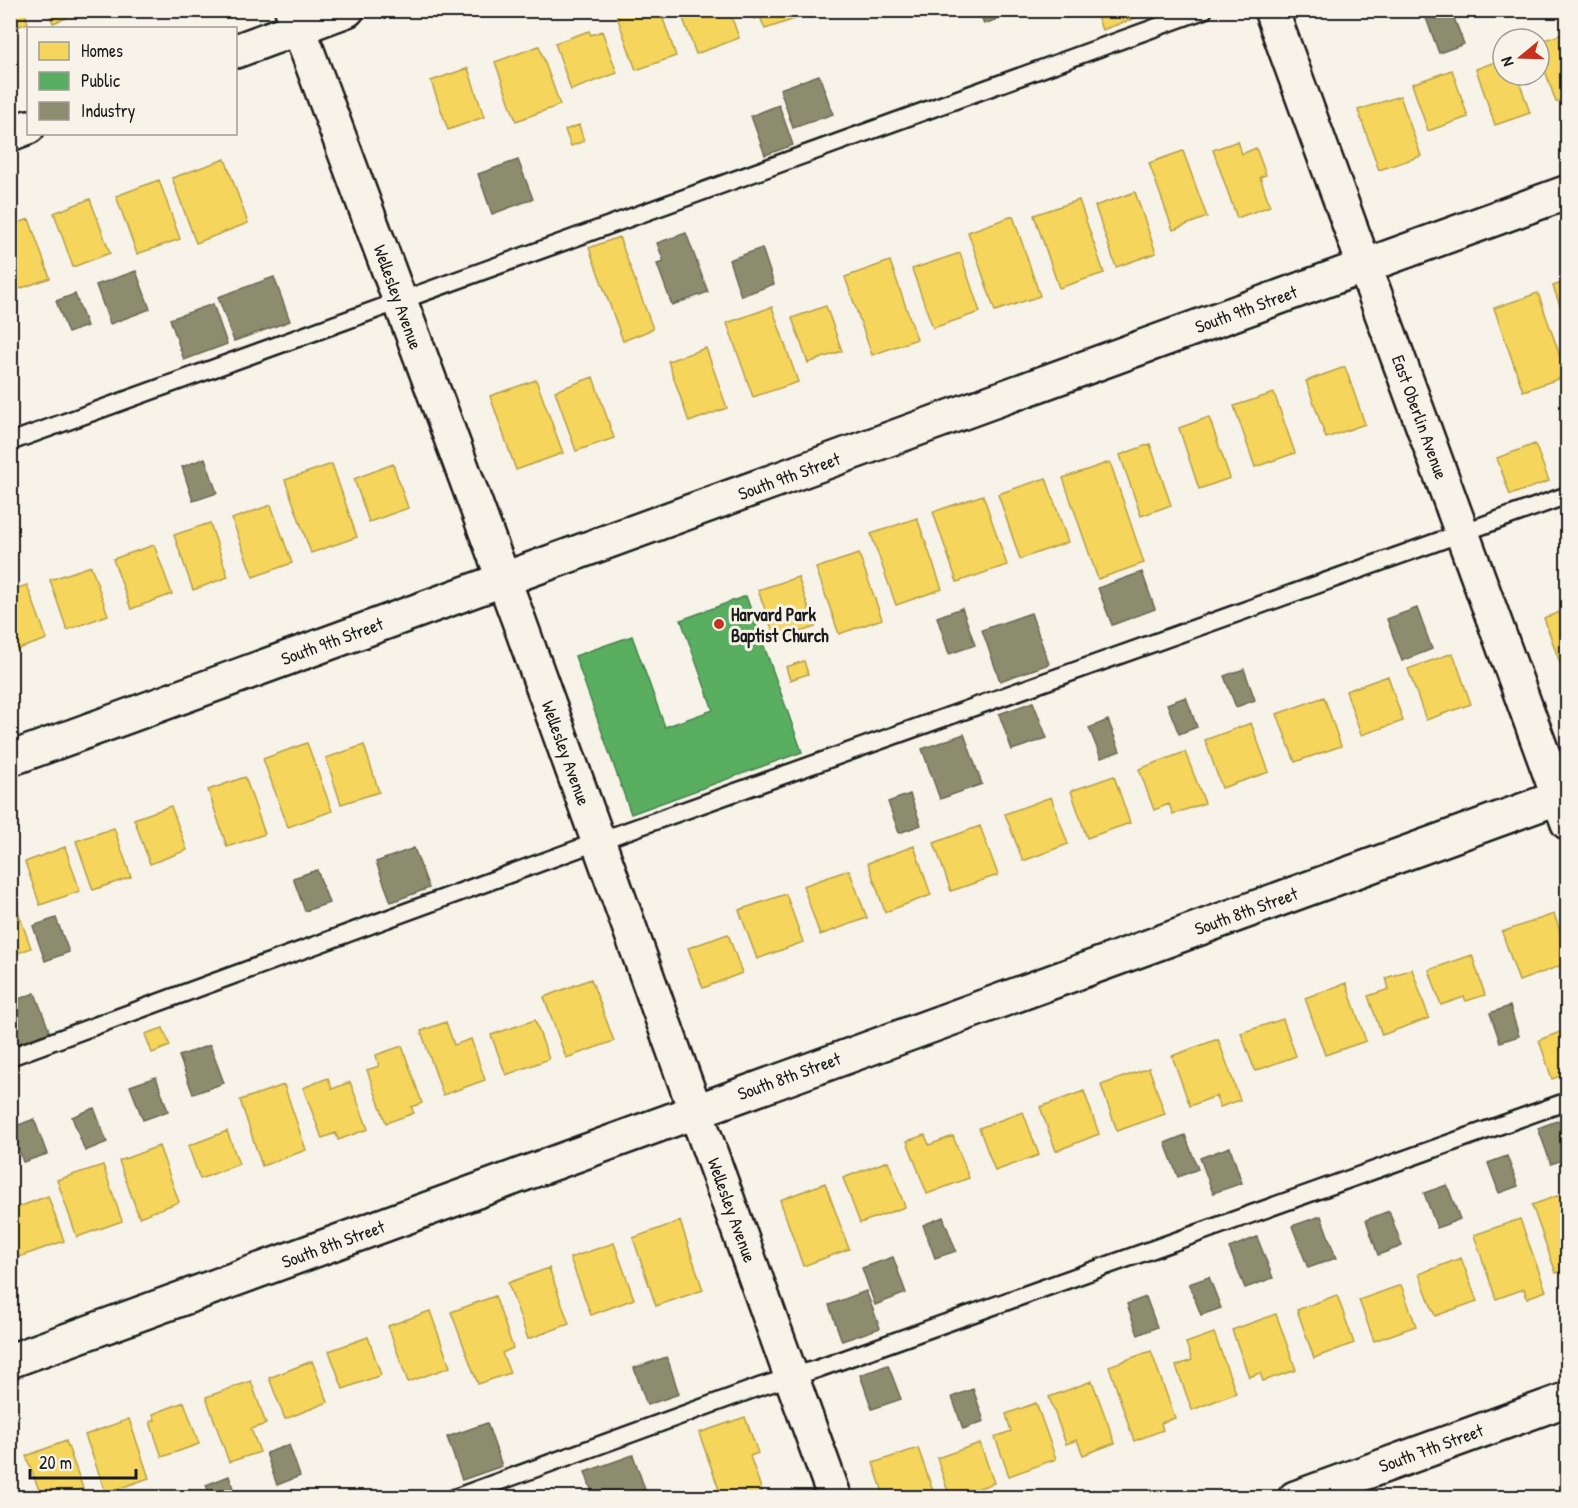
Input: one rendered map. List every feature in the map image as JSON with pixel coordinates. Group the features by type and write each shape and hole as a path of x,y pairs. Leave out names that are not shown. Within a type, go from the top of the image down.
{"street":[{"path":"237,50 295,19 346,10"},
{"name":"East Oberlin Avenue","path":"1272,10 1564,805"},
{"name":"Wellesley Avenue","path":"295,19 599,841 835,1497"},
{"path":"10,134 27,127"},
{"name":"South 9th Street","path":"10,759 1568,192"},
{"name":"South 8th Street","path":"10,1361 696,1111 1564,805"},
{"name":"South 7th Street","path":"1295,1497 1568,1399"}],"lane":[{"path":"10,442 1204,10"},
{"path":"10,1057 599,841 1568,495"},
{"path":"454,1497 1568,1101"}],"building: Homes":[{"path":"10,10 24,10 28,23 10,29"},
{"path":"48,10 88,10 53,23"},
{"path":"660,10 676,56 636,70 615,11"},
{"path":"680,10 729,10 739,38 696,54"},
{"path":"751,10 795,10 798,18 765,29 760,17 754,19"},
{"path":"820,10 835,10 822,15"},
{"path":"1095,10 1158,10 1102,30"},
{"path":"589,31 591,35 602,31 617,73 571,90 555,43"},
{"path":"1568,32 1568,98 1556,102 1551,87 1551,38"},
{"path":"539,46 560,105 516,121 495,62"},
{"path":"1491,63 1491,87 1521,87 1530,113 1495,125 1476,69"},
{"path":"468,68 484,117 448,130 431,81"},
{"path":"1452,70 1468,117 1428,131 1412,84"},
{"path":"1400,96 1421,156 1379,170 1358,110"},
{"path":"579,125 584,141 571,146 565,130"},
{"path":"1238,141 1242,154 1256,148 1266,175 1260,177 1270,206 1237,218 1213,150"},
{"path":"1183,151 1207,217 1173,230 1149,163"},
{"path":"225,159 248,223 196,243 172,178"},
{"path":"159,180 180,239 137,254 116,196"},
{"path":"1135,192 1156,253 1116,267 1095,206"},
{"path":"90,199 110,253 73,267 54,213"},
{"path":"1079,200 1104,273 1059,288 1034,215"},
{"path":"1013,216 1040,296 995,311 968,232"},
{"path":"29,219 50,278 13,291 10,285 10,226"},
{"path":"619,237 653,329 623,341 589,248"},
{"path":"960,253 980,312 933,328 912,269"},
{"path":"890,261 917,339 872,355 845,277"},
{"path":"1568,281 1568,328 1553,286"},
{"path":"1538,293 1567,376 1523,391 1494,308"},
{"path":"826,306 842,351 808,363 792,318"},
{"path":"772,307 798,382 753,397 727,323"},
{"path":"706,348 727,408 689,422 668,361"},
{"path":"1345,367 1365,424 1326,438 1306,381"},
{"path":"593,377 614,438 576,451 555,391"},
{"path":"536,380 563,453 516,470 490,396"},
{"path":"1274,393 1295,453 1255,467 1234,406"},
{"path":"1209,417 1230,478 1199,489 1179,428"},
{"path":"1150,444 1171,505 1141,516 1120,455"},
{"path":"1535,444 1549,481 1510,495 1497,458"},
{"path":"1110,462 1144,563 1098,579 1063,478"},
{"path":"332,464 357,537 311,553 285,480"},
{"path":"393,464 408,508 369,522 354,479"},
{"path":"1046,478 1068,542 1020,559 998,494"},
{"path":"983,495 1007,565 957,582 933,512"},
{"path":"271,505 292,563 253,577 232,519"},
{"path":"917,518 942,589 896,605 871,534"},
{"path":"210,523 228,577 193,590 174,535"},
{"path":"154,545 172,594 131,609 113,559"},
{"path":"859,554 882,619 839,634 816,568"},
{"path":"91,566 108,615 67,630 50,580"},
{"path":"798,577 815,627 776,640 758,590"},
{"path":"27,585 47,639 10,652 10,591"},
{"path":"1568,609 1568,679 1566,680 1544,618"},
{"path":"1453,653 1471,704 1426,720 1408,669"},
{"path":"804,661 808,674 790,680 786,667"},
{"path":"1388,676 1403,721 1361,735 1346,691"},
{"path":"1324,697 1341,746 1295,762 1277,714"},
{"path":"1251,723 1269,772 1222,788 1205,740"},
{"path":"307,743 332,811 288,827 263,759"},
{"path":"364,745 379,792 341,804 326,758"},
{"path":"1185,752 1205,803 1173,814 1169,804 1154,810 1139,769"},
{"path":"1114,776 1130,823 1087,838 1071,791"},
{"path":"245,777 265,834 227,847 208,790"},
{"path":"1051,797 1068,844 1023,861 1005,814"},
{"path":"171,806 187,850 150,864 134,819"},
{"path":"980,826 998,875 951,891 934,843"},
{"path":"114,828 131,877 93,890 76,841"},
{"path":"914,846 931,895 885,912 868,863"},
{"path":"65,847 80,891 40,905 25,862"},
{"path":"849,870 867,918 820,935 803,886"},
{"path":"10,889 31,948 10,956"},
{"path":"786,894 803,942 757,959 739,910"},
{"path":"1554,914 1568,953 1568,963 1519,981 1502,932"},
{"path":"728,934 742,973 703,988 688,948"},
{"path":"1472,955 1485,995 1466,1001 1464,997 1441,1005 1429,970"},
{"path":"1412,969 1429,1018 1382,1035 1368,996 1389,989 1386,978"},
{"path":"591,979 614,1041 566,1058 544,997"},
{"path":"1346,983 1366,1041 1325,1055 1305,998"},
{"path":"1283,1019 1296,1056 1255,1071 1241,1033"},
{"path":"535,1020 549,1059 506,1075 491,1035"},
{"path":"446,1022 454,1045 471,1039 485,1080 443,1095 421,1031"},
{"path":"163,1028 170,1046 152,1053 145,1034"},
{"path":"1568,1029 1568,1073 1552,1079 1539,1040"},
{"path":"1218,1039 1240,1100 1220,1107 1216,1096 1190,1106 1172,1056"},
{"path":"402,1046 422,1103 411,1107 414,1113 386,1123 367,1070 379,1066 376,1055"},
{"path":"1149,1068 1165,1114 1117,1131 1101,1085"},
{"path":"328,1078 332,1089 350,1082 368,1129 338,1140 336,1133 322,1138 303,1088"},
{"path":"284,1085 306,1150 262,1166 240,1100"},
{"path":"1084,1091 1099,1134 1056,1151 1040,1107"},
{"path":"1023,1112 1039,1155 995,1171 979,1128"},
{"path":"227,1131 239,1164 200,1179 188,1146"},
{"path":"925,1135 929,1145 953,1136 969,1178 927,1194 907,1141"},
{"path":"159,1146 179,1202 139,1217 119,1161"},
{"path":"888,1161 905,1207 860,1223 843,1178"},
{"path":"103,1165 122,1221 77,1237 57,1180"},
{"path":"825,1183 849,1249 803,1266 780,1200"},
{"path":"1568,1192 1568,1269 1556,1273 1532,1205"},
{"path":"48,1196 64,1241 19,1257 10,1232 10,1210"},
{"path":"1520,1219 1546,1291 1527,1298 1524,1289 1496,1299 1474,1235"},
{"path":"680,1221 703,1290 656,1306 633,1238"},
{"path":"614,1243 634,1299 591,1315 570,1258"},
{"path":"1461,1258 1477,1301 1435,1316 1419,1274"},
{"path":"549,1268 569,1324 528,1339 508,1283"},
{"path":"1401,1285 1416,1326 1374,1341 1359,1300"},
{"path":"1337,1295 1354,1343 1314,1358 1297,1310"},
{"path":"495,1296 513,1348 502,1353 510,1373 478,1384 451,1312"},
{"path":"430,1311 450,1367 408,1382 388,1326"},
{"path":"1276,1314 1296,1370 1263,1381 1260,1373 1249,1377 1232,1330"},
{"path":"1214,1333 1236,1393 1192,1410 1176,1366 1192,1360 1186,1343"},
{"path":"368,1337 381,1375 343,1389 329,1351"},
{"path":"1151,1351 1175,1418 1161,1423 1163,1430 1134,1441 1109,1366"},
{"path":"312,1361 328,1402 285,1419 269,1378"},
{"path":"251,1381 266,1424 251,1429 260,1452 229,1462 206,1397"},
{"path":"1092,1381 1115,1443 1083,1455 1077,1440 1066,1444 1049,1397"},
{"path":"184,1402 199,1444 162,1457 150,1422 155,1420 153,1414"},
{"path":"1036,1403 1056,1459 1009,1476 995,1437 1011,1431 1006,1414"},
{"path":"745,1417 758,1453 750,1456 763,1494 754,1498 722,1498 699,1433"},
{"path":"129,1419 149,1478 106,1493 85,1435"},
{"path":"66,1441 83,1488 58,1498 42,1498 26,1456"},
{"path":"980,1443 994,1483 950,1498 937,1458"},
{"path":"918,1448 935,1497 885,1498 873,1463"}],"building: Public":[{"path":"746,596 802,752 631,814 575,656 632,636 665,727 713,710 681,620"}],"building: Industry":[{"path":"979,10 1023,10 984,24"},
{"path":"1423,10 1451,10 1464,44 1439,53"},
{"path":"819,75 833,114 793,128 780,89"},
{"path":"779,105 793,145 765,155 751,116"},
{"path":"518,160 533,199 492,214 478,174"},
{"path":"686,233 708,292 672,305 657,264 664,262 657,243"},
{"path":"762,248 774,284 741,296 729,260"},
{"path":"136,271 150,309 110,324 96,285"},
{"path":"274,277 290,321 234,341 218,297"},
{"path":"75,294 87,326 68,333 56,301"},
{"path":"213,304 227,344 184,360 170,319"},
{"path":"205,458 217,493 193,501 182,467"},
{"path":"1142,572 1155,609 1112,625 1098,588"},
{"path":"962,608 975,645 949,654 937,617"},
{"path":"1417,608 1432,649 1402,661 1387,619"},
{"path":"1031,613 1049,664 1000,681 982,630"},
{"path":"1244,669 1255,700 1236,707 1224,676"},
{"path":"1186,697 1197,727 1179,734 1167,704"},
{"path":"1033,702 1047,738 1012,750 999,714"},
{"path":"1108,720 1120,751 1101,758 1089,728"},
{"path":"964,734 982,784 940,799 922,749"},
{"path":"910,794 921,825 899,833 888,802"},
{"path":"414,848 429,888 391,902 376,862"},
{"path":"317,870 329,903 305,911 293,878"},
{"path":"56,918 69,952 45,961 33,926"},
{"path":"35,993 50,1033 10,1047 10,1002"},
{"path":"1510,1006 1519,1036 1500,1042 1490,1013"},
{"path":"210,1045 224,1083 193,1094 179,1056"},
{"path":"156,1077 168,1111 143,1120 130,1086"},
{"path":"94,1108 107,1142 85,1151 72,1117"},
{"path":"1565,1118 1568,1126 1568,1158 1551,1164 1538,1128"},
{"path":"34,1119 47,1154 23,1162 11,1128"},
{"path":"1185,1135 1198,1169 1178,1177 1165,1143"},
{"path":"1230,1147 1242,1183 1213,1193 1200,1158"},
{"path":"1507,1156 1518,1186 1499,1193 1488,1163"},
{"path":"1447,1185 1460,1219 1437,1228 1424,1193"},
{"path":"1389,1211 1402,1246 1378,1255 1366,1220"},
{"path":"1321,1216 1336,1258 1308,1268 1292,1226"},
{"path":"943,1217 956,1251 935,1258 923,1225"},
{"path":"1257,1237 1273,1278 1245,1288 1229,1248"},
{"path":"893,1257 906,1293 875,1305 862,1268"},
{"path":"1209,1277 1221,1308 1201,1315 1189,1284"},
{"path":"866,1291 880,1328 842,1341 829,1305"},
{"path":"1146,1297 1157,1327 1138,1335 1127,1304"},
{"path":"667,1357 679,1394 647,1405 634,1368"},
{"path":"888,1365 901,1399 872,1409 860,1375"},
{"path":"973,1389 984,1421 963,1429 952,1397"},
{"path":"487,1423 502,1466 462,1480 447,1437"},
{"path":"289,1445 300,1476 277,1485 266,1453"},
{"path":"633,1455 647,1495 641,1498 594,1498 585,1472"},
{"path":"229,1476 236,1498 211,1498 206,1485"}],"place":[{"name":"Harvard Park Baptist Church","path":"719,624"}]}
